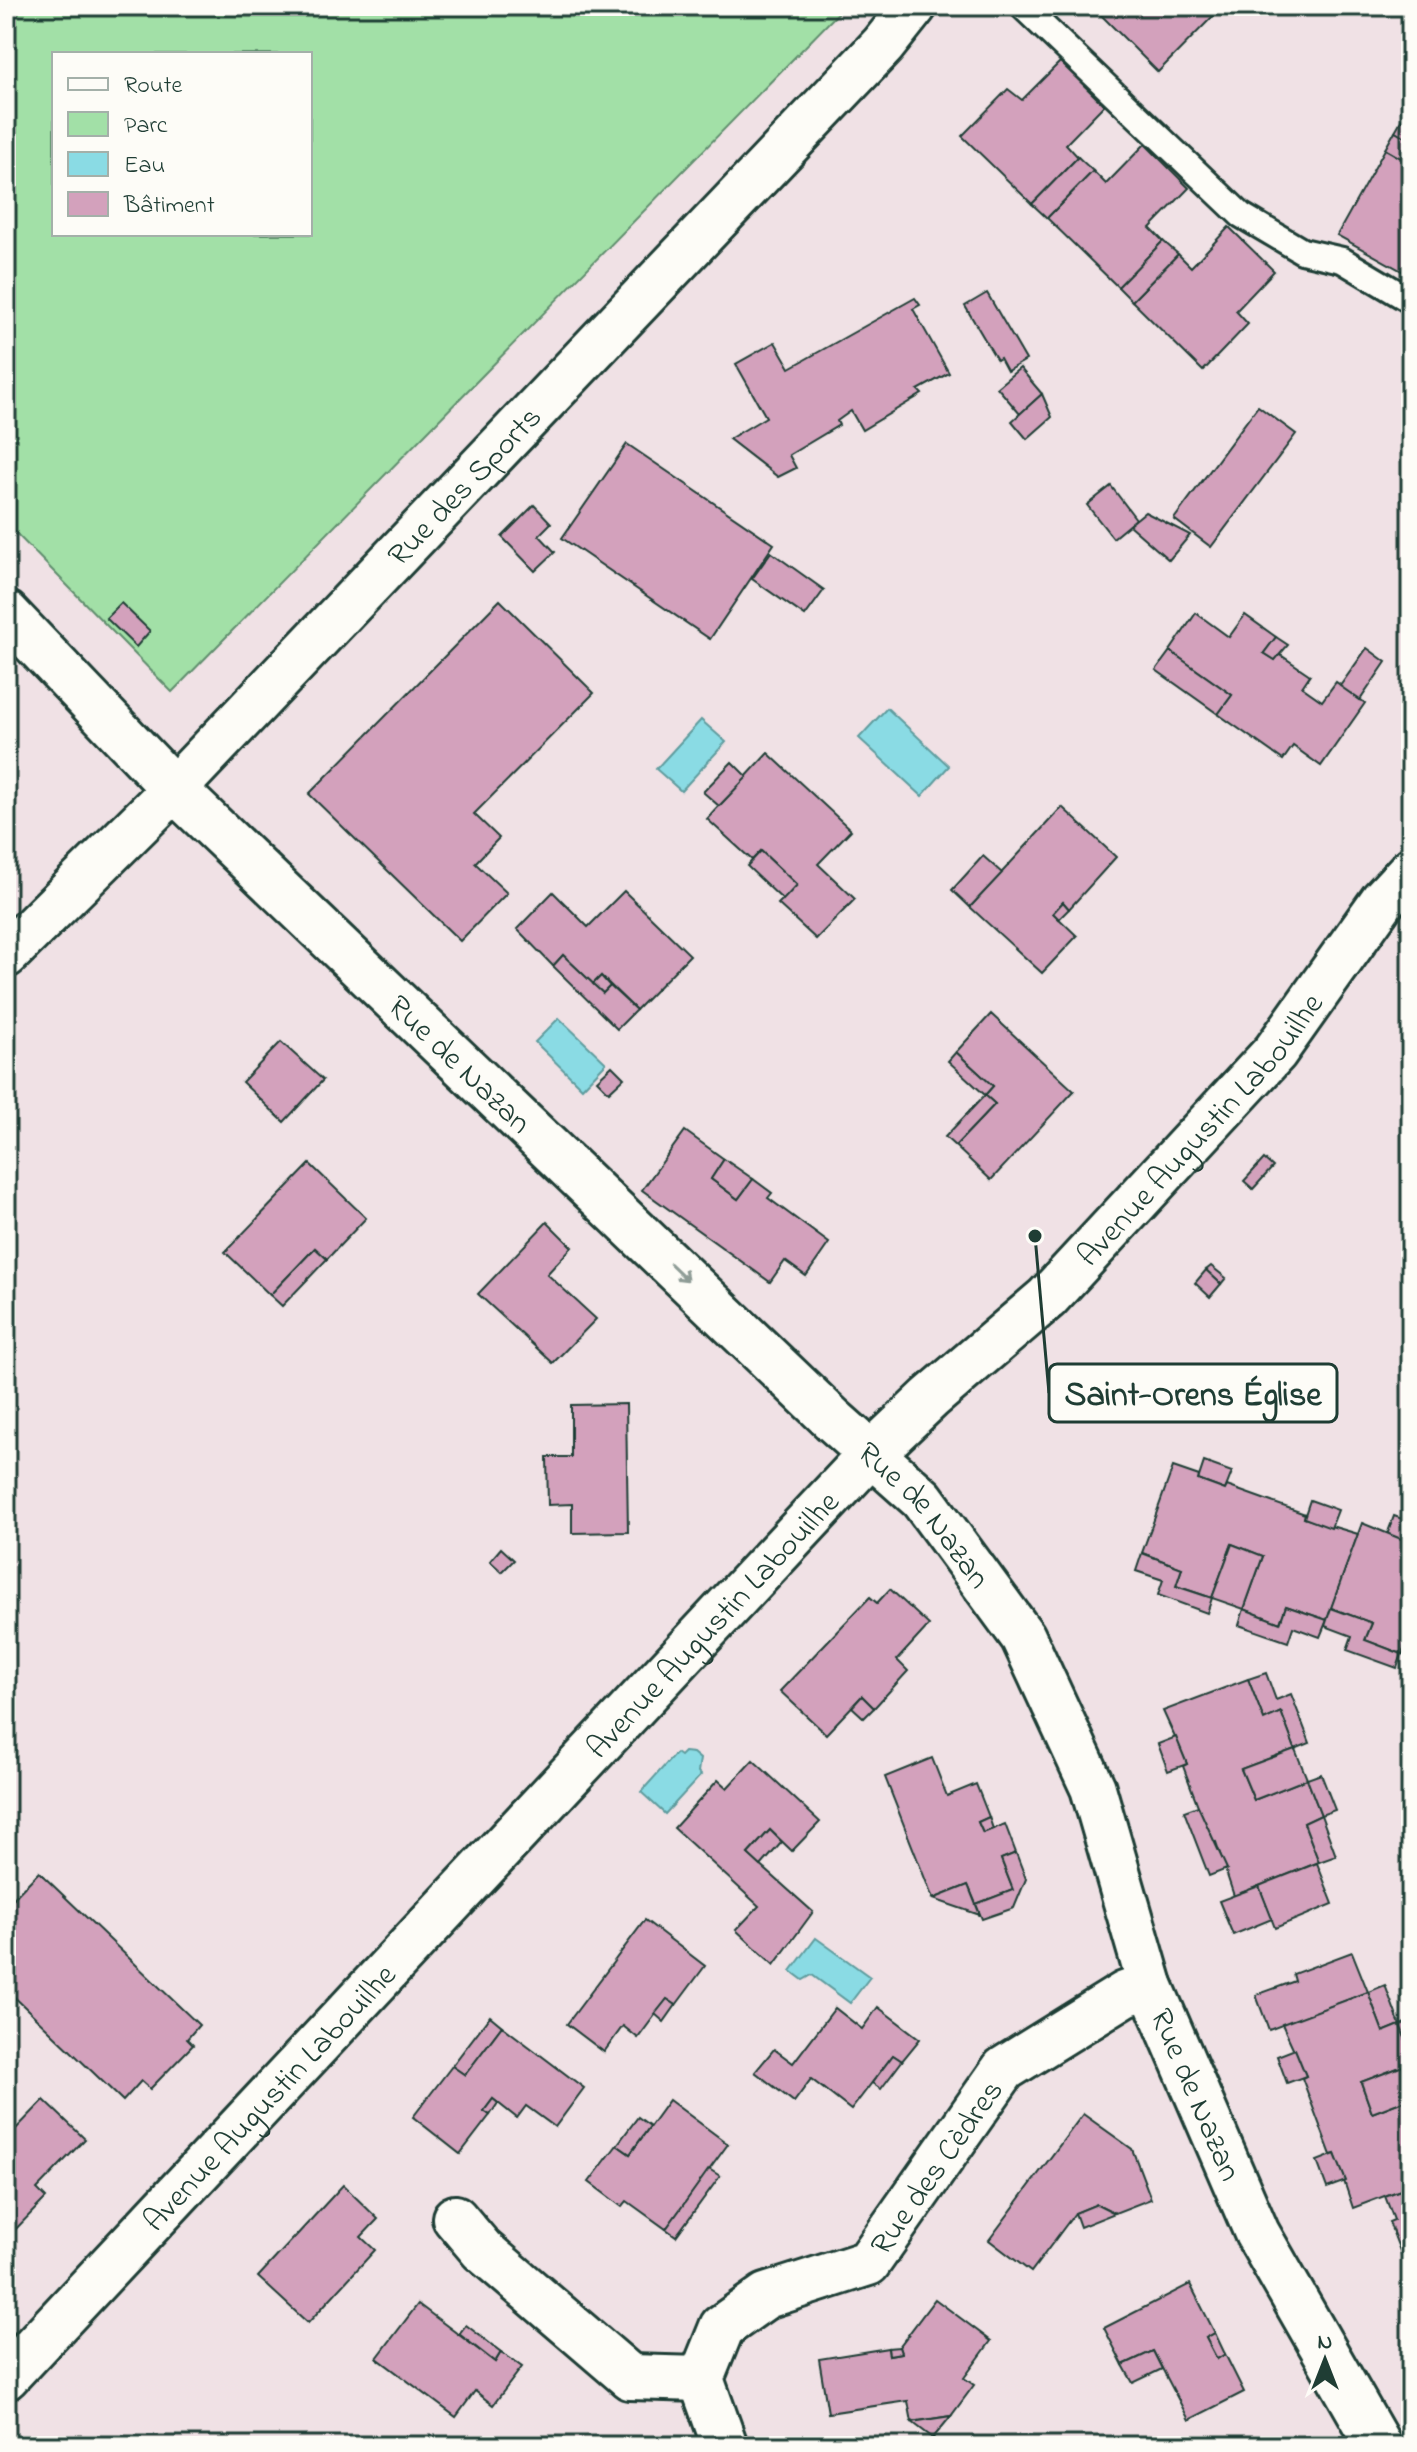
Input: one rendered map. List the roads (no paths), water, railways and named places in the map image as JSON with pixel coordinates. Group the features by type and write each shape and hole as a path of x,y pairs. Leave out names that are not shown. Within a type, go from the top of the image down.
{"street":[{"name":"Rue des Sports","path":"6,955 174,789 883,45 914,6"},
{"name":"Rue de Nazan","path":"6,613 174,789 870,1455 922,1499 1023,1637 1093,1788 1150,1985 1257,2233 1379,2446"},
{"name":"Avenue Augustin Labouilhe","path":"6,2377 870,1455 930,1398 1047,1298 1275,1052 1383,900 1411,870"},
{"name":"Rue des Cèdres","path":"701,2379 722,2327 766,2296 868,2263 1004,2069 1125,1994 1150,1985"},
{"path":"455,2218 482,2250 630,2377 701,2379 725,2446"}],"lane":[{"path":"1022,6 1241,215 1302,251 1342,260 1411,301"}],"water":[{"path":"887,708 949,766 922,796 859,738"},
{"path":"701,720 726,742 681,791 656,769"},
{"path":"559,1018 606,1063 582,1088 535,1042"},
{"path":"684,1752 693,1753 700,1759 698,1772 701,1775 665,1814 641,1792 676,1753 680,1756"},
{"path":"816,1938 870,1977 850,2003 812,1975 803,1980 791,1971"},
{"path":"845,2434 898,2446 843,2446"}],"place":[{"name":"Saint-Orens Église","path":"1035,1236"}]}
